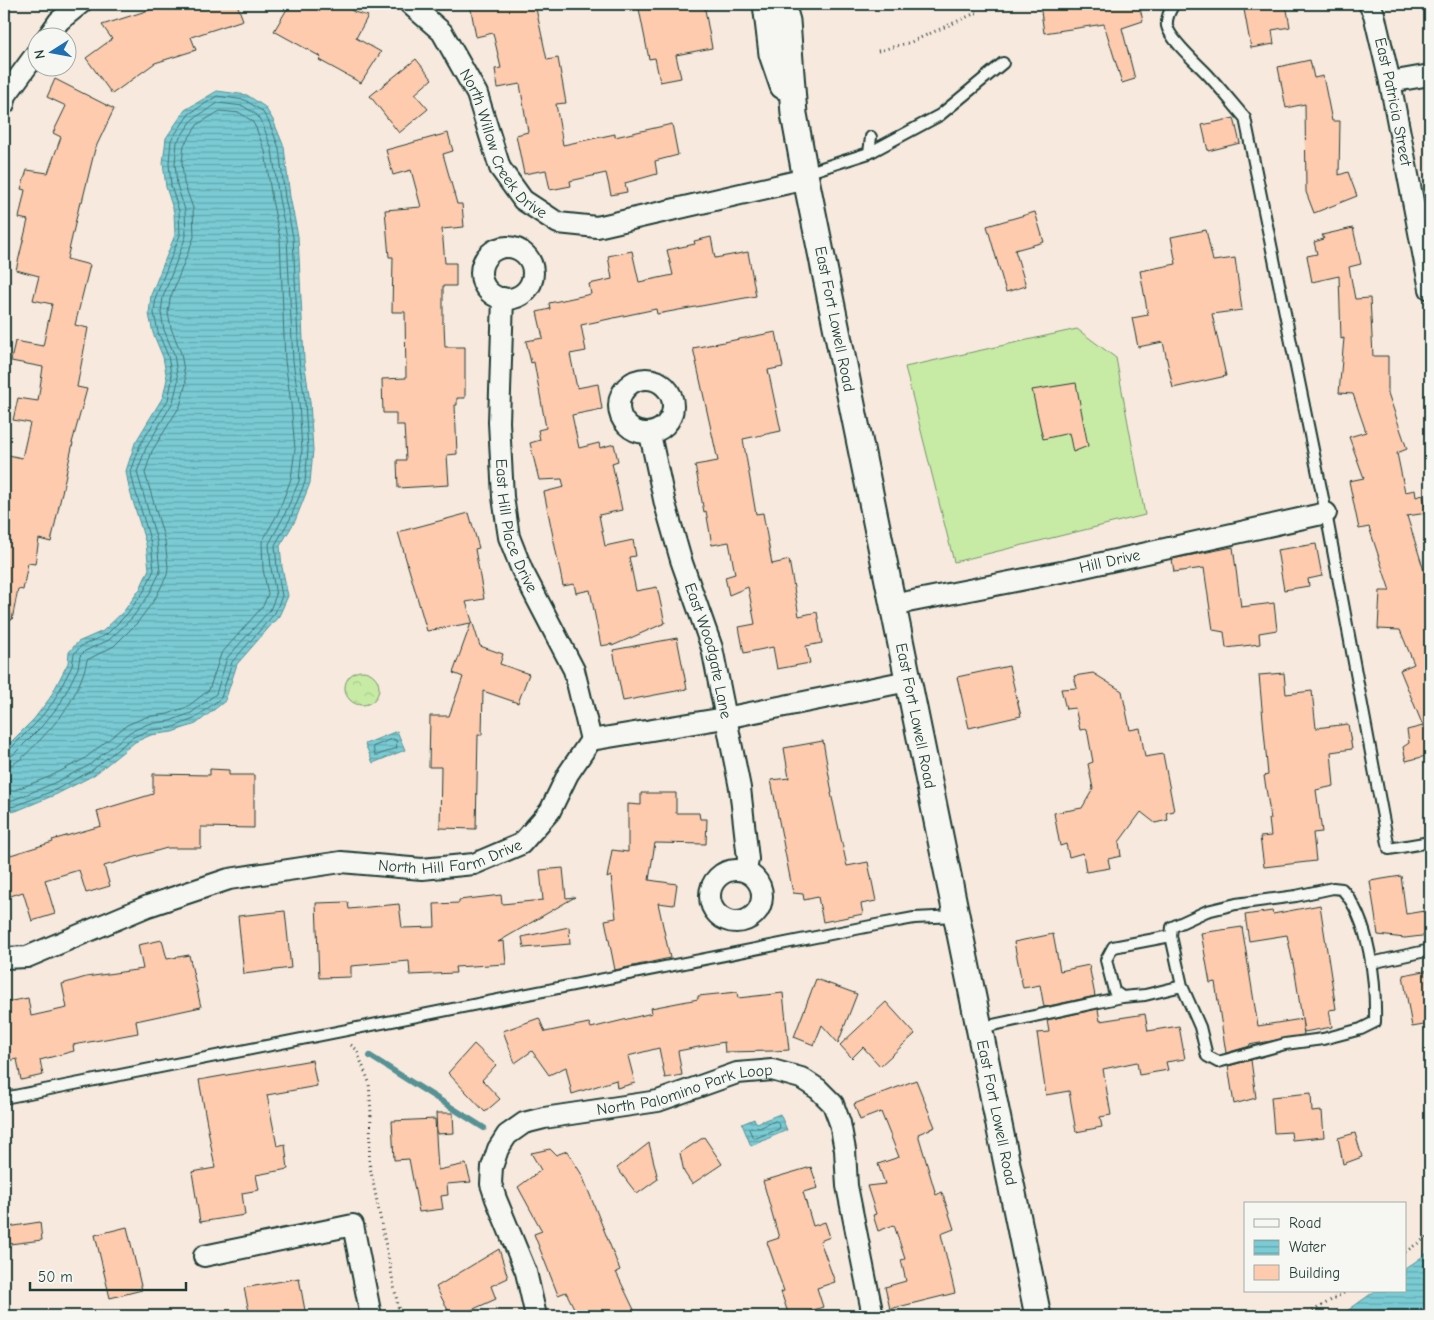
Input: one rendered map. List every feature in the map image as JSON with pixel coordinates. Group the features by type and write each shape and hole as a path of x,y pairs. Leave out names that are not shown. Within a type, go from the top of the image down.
{"street":[{"path":"54,28 59,21 80,4"},
{"name":"North Willow Creek Drive","path":"410,4 442,32 477,94 500,168 523,200 558,223 597,227 805,176"},
{"name":"East Fort Lowell Road","path":"766,4 772,54 794,114"},
{"name":"East Fort Lowell Road","path":"782,4 787,21 794,114 805,176 1038,1316"},
{"name":"East Patricia Street","path":"1369,4 1374,14 1423,210 1430,289"},
{"path":"4,98 28,65"},
{"path":"1390,82 1430,75"},
{"name":"East Hill Place Drive","path":"503,298 499,422 503,497 509,537 522,570 574,670 591,740"},
{"name":"East Woodgate Lane","path":"650,434 664,504 680,560 712,648 740,788 748,859 746,871"},
{"name":"Hill Drive","path":"892,605 1066,571 1326,513"},
{"path":"591,740 725,718 908,681"},
{"name":"North Hill Farm Drive","path":"4,958 27,956 148,906 229,879 342,862 422,870 474,864 522,844 550,811 568,774 591,740"},
{"name":"North Palomino Park Loop","path":"536,1316 526,1272 496,1199 492,1184 492,1167 498,1149 507,1135 524,1123 544,1118 658,1101 737,1073 772,1070 801,1078 818,1088 833,1104 840,1123 847,1186 873,1316"},
{"path":"204,1256 353,1225 371,1316"}],"lane":[{"path":"1174,4 1169,10 1167,28 1245,118 1326,513 1388,849 1430,842"},
{"path":"805,176 869,153 940,115 1003,63"},
{"path":"869,153 871,137"},
{"path":"1333,888 1342,889 1359,917 1371,963 1375,998 1374,1022 1361,1029 1324,1040 1286,1044 1218,1062 1207,1056 1200,1026 1182,986 1171,936 1172,927 1207,911 1333,888"},
{"path":"4,1098 898,921 914,918 956,916"},
{"path":"1122,997 1114,991 1106,960 1112,947 1171,936"},
{"path":"1371,963 1430,950"},
{"path":"979,1028 1182,986"}],"path":[{"path":"878,51 911,42 978,12"},
{"path":"339,1032 356,1050 369,1082 371,1114 369,1162 400,1316"},
{"path":"1406,1251 1430,1235"},
{"path":"1304,1316 1345,1292"}],"green space":[{"path":"1077,329 1116,358 1145,515 954,562 905,367"},
{"path":"362,671 369,672 374,676 378,681 378,695 374,700 369,704 362,705 355,704 350,700 346,695 345,688 346,681 350,676 355,672"}],"water":[{"path":"217,91 247,95 265,107 273,120 284,147 290,197 298,236 304,360 310,402 313,450 310,483 295,521 280,546 288,596 279,616 237,664 225,701 196,724 172,732 151,735 135,742 94,775 57,794 16,811 4,813 4,749 34,719 50,698 68,663 69,652 78,642 103,631 124,611 140,589 149,569 146,544 129,488 126,471 135,443 163,397 167,379 163,357 153,333 149,314 151,295 175,235 174,212 166,187 163,163 166,138 185,110"},
{"path":"397,731 405,750 373,763 365,744"},
{"path":"780,1114 787,1130 751,1146 742,1124 754,1119 757,1123"},
{"path":"1430,1251 1430,1316 1340,1316 1374,1292 1406,1292 1406,1268"}],"building":[{"path":"168,4 237,4 243,20 191,37 196,50 155,63 112,94 86,58 112,39 102,25"},
{"path":"290,4 309,4 321,10 324,4 343,4 354,12 368,16 356,38 381,52 361,83 319,60 321,57 274,31"},
{"path":"470,4 535,4 547,60 558,58 566,103 556,104 563,145 615,134 615,137 672,124 678,155 655,161 657,174 625,183 627,192 611,195 606,173 570,181 571,186 550,190 546,170 524,174 516,135 528,132 520,84 498,88 495,69 501,68 493,33 476,37"},
{"path":"638,4 704,4 712,48 676,55 681,78 660,82 655,58 649,59"},
{"path":"1040,4 1139,4 1143,21 1122,28 1135,79 1122,83 1104,24 1044,33"},
{"path":"1243,4 1286,4 1290,27 1272,30 1274,44 1251,48"},
{"path":"416,59 432,79 415,94 428,109 399,133 370,96"},
{"path":"1310,60 1314,78 1323,76 1332,121 1340,121 1339,175 1348,172 1357,196 1314,213 1306,192 1305,104 1286,108 1278,67"},
{"path":"55,79 114,109 95,149 67,259 90,265 75,325 88,328 77,387 87,389 72,443 51,542 39,539 35,564 28,563 23,590 18,589 12,620 4,619 4,515 8,500 4,499 4,454 22,458 30,423 13,420 18,398 38,401 43,367 11,361 15,341 43,346 52,304 33,300 39,276 16,270 28,220 19,218 25,190 21,189 27,170 48,173 61,137 53,133 66,106 47,97"},
{"path":"1234,118 1240,143 1208,151 1202,125"},
{"path":"448,133 453,151 443,154 457,204 462,204 464,227 442,229 445,263 456,263 456,286 443,286 443,324 445,347 465,347 465,398 457,398 457,405 455,405 457,454 447,455 449,485 398,488 397,460 406,460 404,425 396,425 396,413 383,413 382,379 406,378 405,312 392,312 393,257 389,257 385,210 421,207 411,170 393,175 386,150"},
{"path":"1035,212 1044,242 1015,250 1026,286 1006,292 987,226"},
{"path":"1353,228 1361,264 1349,267 1355,299 1370,298 1373,356 1388,356 1388,393 1407,449 1397,453 1405,492 1415,490 1416,497 1423,495 1427,513 1407,516 1430,590 1430,755 1406,761 1403,747 1409,743 1407,730 1423,726 1400,670 1414,664 1400,630 1378,629 1380,591 1390,591 1369,527 1359,529 1349,481 1364,478 1349,437 1366,432 1353,394 1339,393 1344,338 1341,339 1339,276 1312,282 1307,256 1317,254 1314,242 1324,239 1322,235"},
{"path":"1206,230 1213,261 1235,258 1242,310 1212,314 1226,376 1173,388 1163,342 1138,347 1132,318 1148,315 1140,271 1176,264 1171,237"},
{"path":"711,237 715,258 748,252 756,296 657,314 656,309 581,325 586,351 570,354 577,388 598,384 602,409 572,415 579,448 599,443 600,448 614,444 618,461 612,463 622,510 599,515 605,546 633,540 636,556 629,557 636,591 657,587 665,623 612,646 612,644 601,646 590,590 576,593 574,584 563,586 544,492 564,487 562,479 539,480 530,443 540,440 538,430 546,428 534,362 531,363 526,341 543,338 537,312 550,309 549,303 591,294 589,284 612,279 608,256 632,251 639,282 673,275 667,250 695,244 694,241"},
{"path":"776,332 783,367 768,370 781,431 743,439 756,514 763,513 772,564 789,560 799,616 817,612 822,643 806,646 810,663 777,669 773,647 744,653 739,627 755,624 748,587 729,595 725,577 735,574 729,542 712,545 695,465 718,461 693,348"},
{"path":"1076,383 1088,446 1073,452 1069,433 1043,439 1032,390"},
{"path":"469,513 479,548 475,549 484,599 466,602 480,646 503,654 500,664 529,674 518,703 483,691 482,735 478,735 476,829 440,828 441,767 429,767 430,716 449,716 463,677 453,673 471,623 427,631 398,532"},
{"path":"1316,544 1322,576 1308,579 1309,586 1284,590 1277,550"},
{"path":"1233,547 1241,607 1274,603 1277,630 1259,633 1260,644 1226,648 1224,632 1213,630 1204,568 1174,572 1172,559"},
{"path":"677,638 687,689 623,701 613,650"},
{"path":"1009,666 1021,716 969,728 957,677"},
{"path":"1093,673 1122,691 1130,730 1140,728 1145,757 1163,754 1174,811 1166,813 1168,820 1155,823 1141,812 1119,842 1121,856 1108,859 1110,868 1086,872 1083,853 1069,857 1066,844 1060,846 1054,813 1082,808 1093,789 1088,764 1093,762 1087,729 1080,730 1075,708 1066,709 1061,689 1077,688 1074,676"},
{"path":"1284,673 1286,694 1312,691 1316,728 1348,724 1352,749 1331,752 1334,786 1316,790 1322,832 1313,833 1316,861 1264,867 1260,837 1271,836 1269,819 1271,819 1264,776 1268,775 1259,675"},
{"path":"823,741 831,793 847,866 868,862 876,901 861,904 863,914 823,922 818,897 804,900 803,894 793,893 771,780 789,778 784,748"},
{"path":"210,769 229,770 229,775 254,775 254,828 201,827 201,848 167,848 104,866 110,886 86,893 79,870 45,880 55,914 32,921 23,892 4,898 4,857 53,842 52,840 101,826 97,811 153,794 153,774 210,775"},
{"path":"641,793 676,793 676,813 699,813 700,819 707,819 706,844 655,843 649,880 677,884 674,905 658,903 670,958 615,970 605,920 616,918 611,876 607,878 612,850 628,852 628,804 641,805"},
{"path":"563,868 566,898 575,897 498,942 504,941 506,964 455,967 456,973 410,975 409,961 351,966 351,977 319,978 316,903 348,902 349,909 399,904 402,928 435,927 434,904 459,903 459,900 501,895 502,904 543,900 540,870"},
{"path":"1401,876 1406,914 1430,910 1430,935 1405,938 1378,935 1370,881"},
{"path":"1320,905 1336,1009 1329,1010 1332,1027 1304,1032 1287,935 1249,941 1245,915 1272,911 1273,914"},
{"path":"285,911 291,968 244,974 238,916"},
{"path":"569,927 570,944 524,948 522,937"},
{"path":"1242,927 1258,1026 1302,1019 1304,1035 1249,1045 1226,1053 1215,982 1210,983 1201,933"},
{"path":"1053,934 1060,971 1089,965 1095,996 1044,1007 1040,985 1023,988 1014,942"},
{"path":"162,940 167,959 189,955 201,1007 136,1021 138,1033 73,1045 74,1051 40,1060 43,1075 21,1080 17,1059 4,1062 4,1021 10,1020 6,1002 28,998 31,1016 67,1008 62,984 86,977 143,969 138,945"},
{"path":"1430,970 1430,1024 1412,1027 1403,975"},
{"path":"816,979 857,994 838,1043 822,1025 814,1045 794,1037"},
{"path":"737,992 738,998 783,993 789,1050 725,1052 724,1042 678,1051 682,1075 665,1078 659,1048 628,1056 635,1083 617,1088 616,1080 572,1094 566,1067 549,1075 532,1051 515,1063 503,1031 539,1018 545,1032 589,1023 591,1028 652,1013 651,1008 698,999 698,996"},
{"path":"886,1002 915,1034 880,1066 863,1047 852,1058 840,1045"},
{"path":"1098,1009 1100,1021 1145,1014 1148,1031 1179,1026 1185,1059 1166,1062 1168,1070 1139,1075 1137,1062 1103,1069 1111,1115 1100,1117 1102,1127 1076,1132 1069,1091 1046,1095 1037,1033 1049,1032 1047,1020"},
{"path":"474,1044 496,1065 482,1080 500,1099 485,1112 448,1073"},
{"path":"312,1060 317,1086 267,1095 277,1146 285,1144 288,1169 256,1175 259,1190 242,1193 245,1215 200,1222 192,1172 215,1168 199,1080"},
{"path":"1251,1060 1256,1098 1234,1104 1228,1066"},
{"path":"916,1080 935,1127 918,1134 936,1195 942,1192 954,1229 941,1234 955,1293 890,1309 885,1287 906,1281 901,1260 905,1259 894,1225 878,1231 873,1215 876,1214 867,1186 885,1184 878,1164 899,1157 881,1112 860,1120 854,1104"},
{"path":"1311,1093 1312,1112 1322,1111 1324,1137 1292,1140 1291,1132 1274,1133 1271,1097"},
{"path":"436,1113 453,1113 454,1133 437,1134"},
{"path":"435,1119 438,1170 466,1164 471,1182 447,1184 448,1195 441,1196 443,1209 419,1212 409,1159 394,1160 392,1121"},
{"path":"1355,1133 1362,1157 1343,1164 1338,1138"},
{"path":"704,1137 722,1164 692,1184 684,1172 680,1153"},
{"path":"649,1143 658,1179 637,1194 617,1168"},
{"path":"550,1149 556,1155 567,1151 582,1175 620,1270 616,1272 637,1316 578,1316 566,1292 558,1295 534,1234 542,1231 518,1187 541,1170 531,1153"},
{"path":"811,1167 818,1188 803,1192 813,1226 825,1222 830,1237 820,1241 835,1282 817,1288 823,1307 795,1316 789,1316 781,1292 784,1291 767,1242 779,1238 763,1181"},
{"path":"40,1222 42,1240 10,1244 8,1227"},
{"path":"127,1227 142,1290 110,1298 95,1235"},
{"path":"499,1249 508,1278 491,1286 496,1299 458,1316 451,1316 436,1287"},
{"path":"299,1278 306,1316 250,1316 244,1288"}],"waterway":[{"path":"370,1056 484,1128"}]}
